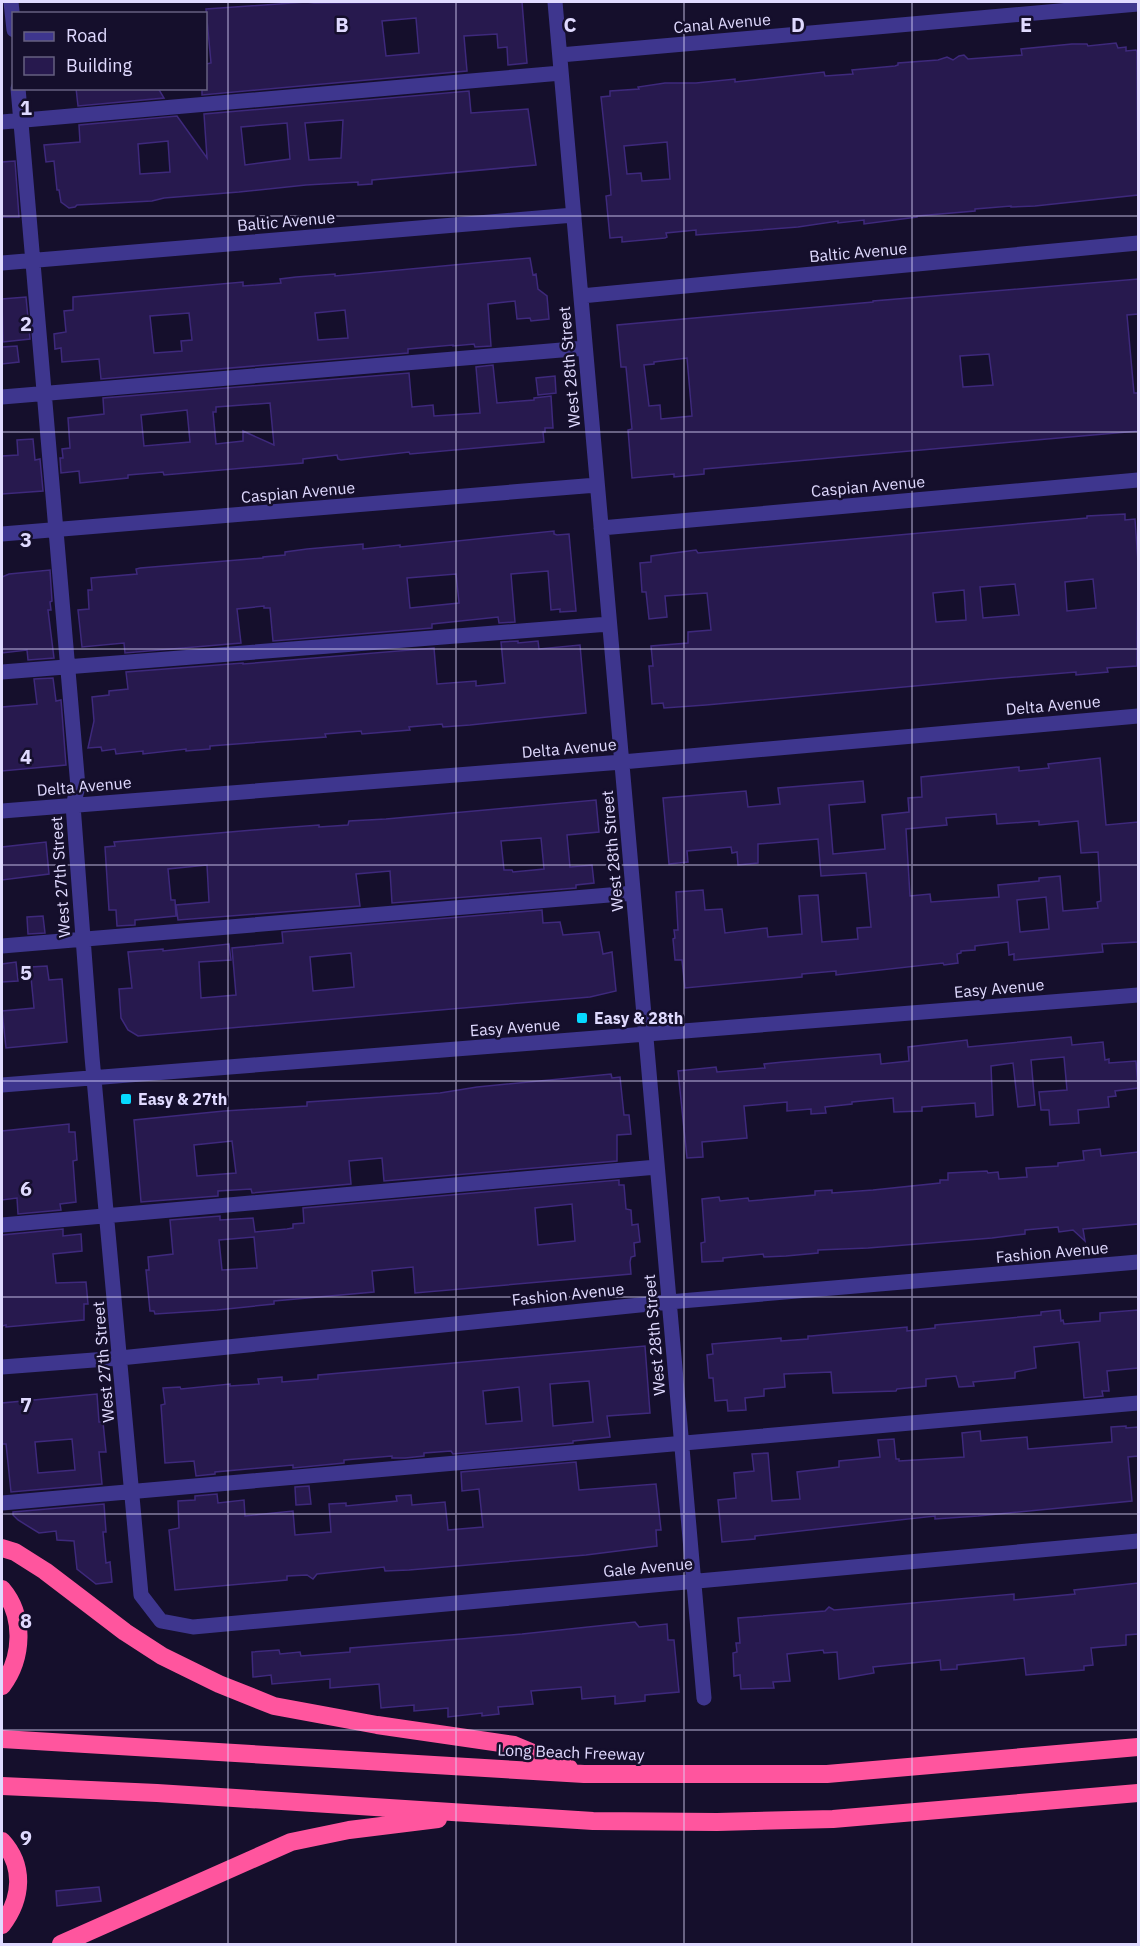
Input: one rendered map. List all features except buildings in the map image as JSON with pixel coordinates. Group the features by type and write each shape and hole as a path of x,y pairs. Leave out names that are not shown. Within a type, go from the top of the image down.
{"highway":[{"path":"2,1548 15,1552 45,1571 125,1632 162,1656 219,1684 274,1706 377,1725 514,1745 584,1774"},
{"path":"2,1589 13,1606 18,1634 16,1659 2,1686"},
{"name":"Long Beach Freeway","path":"2,1738 584,1774 826,1774 1138,1747"},
{"path":"2,1786 158,1793 593,1821 717,1822 833,1819 1138,1793"},
{"path":"61,1944 291,1842 349,1830 478,1814"},
{"path":"2,1841 12,1854 18,1868 19,1883 10,1914 2,1925"}],"street":[{"name":"West 28th Street","path":"555,2 704,1698"},
{"name":"Canal Avenue","path":"560,55 1138,4"},
{"path":"2,122 561,73"},
{"name":"West 27th Street","path":"18,90 78,787 73,805 94,1077 141,1595 161,1621"},
{"name":"Baltic Avenue","path":"2,263 574,215"},
{"name":"Baltic Avenue","path":"581,296 1138,243"},
{"path":"2,397 585,348"},
{"name":"Caspian Avenue","path":"601,528 1138,480"},
{"name":"Caspian Avenue","path":"2,534 597,486"},
{"path":"2,672 609,624"},
{"name":"Delta Avenue","path":"2,811 622,762 1138,716"},
{"path":"2,946 633,893"},
{"name":"Easy Avenue","path":"2,1085 1138,995"},
{"path":"2,1225 657,1167"},
{"name":"Fashion Avenue","path":"2,1367 120,1358 669,1302 1138,1262"},
{"path":"2,1503 1138,1403"},
{"name":"Gale Avenue","path":"161,1621 193,1627 1138,1541"}],"place":[{"name":"Easy & 28th","path":"582,1018"},
{"name":"Easy & 27th","path":"126,1099"}]}
